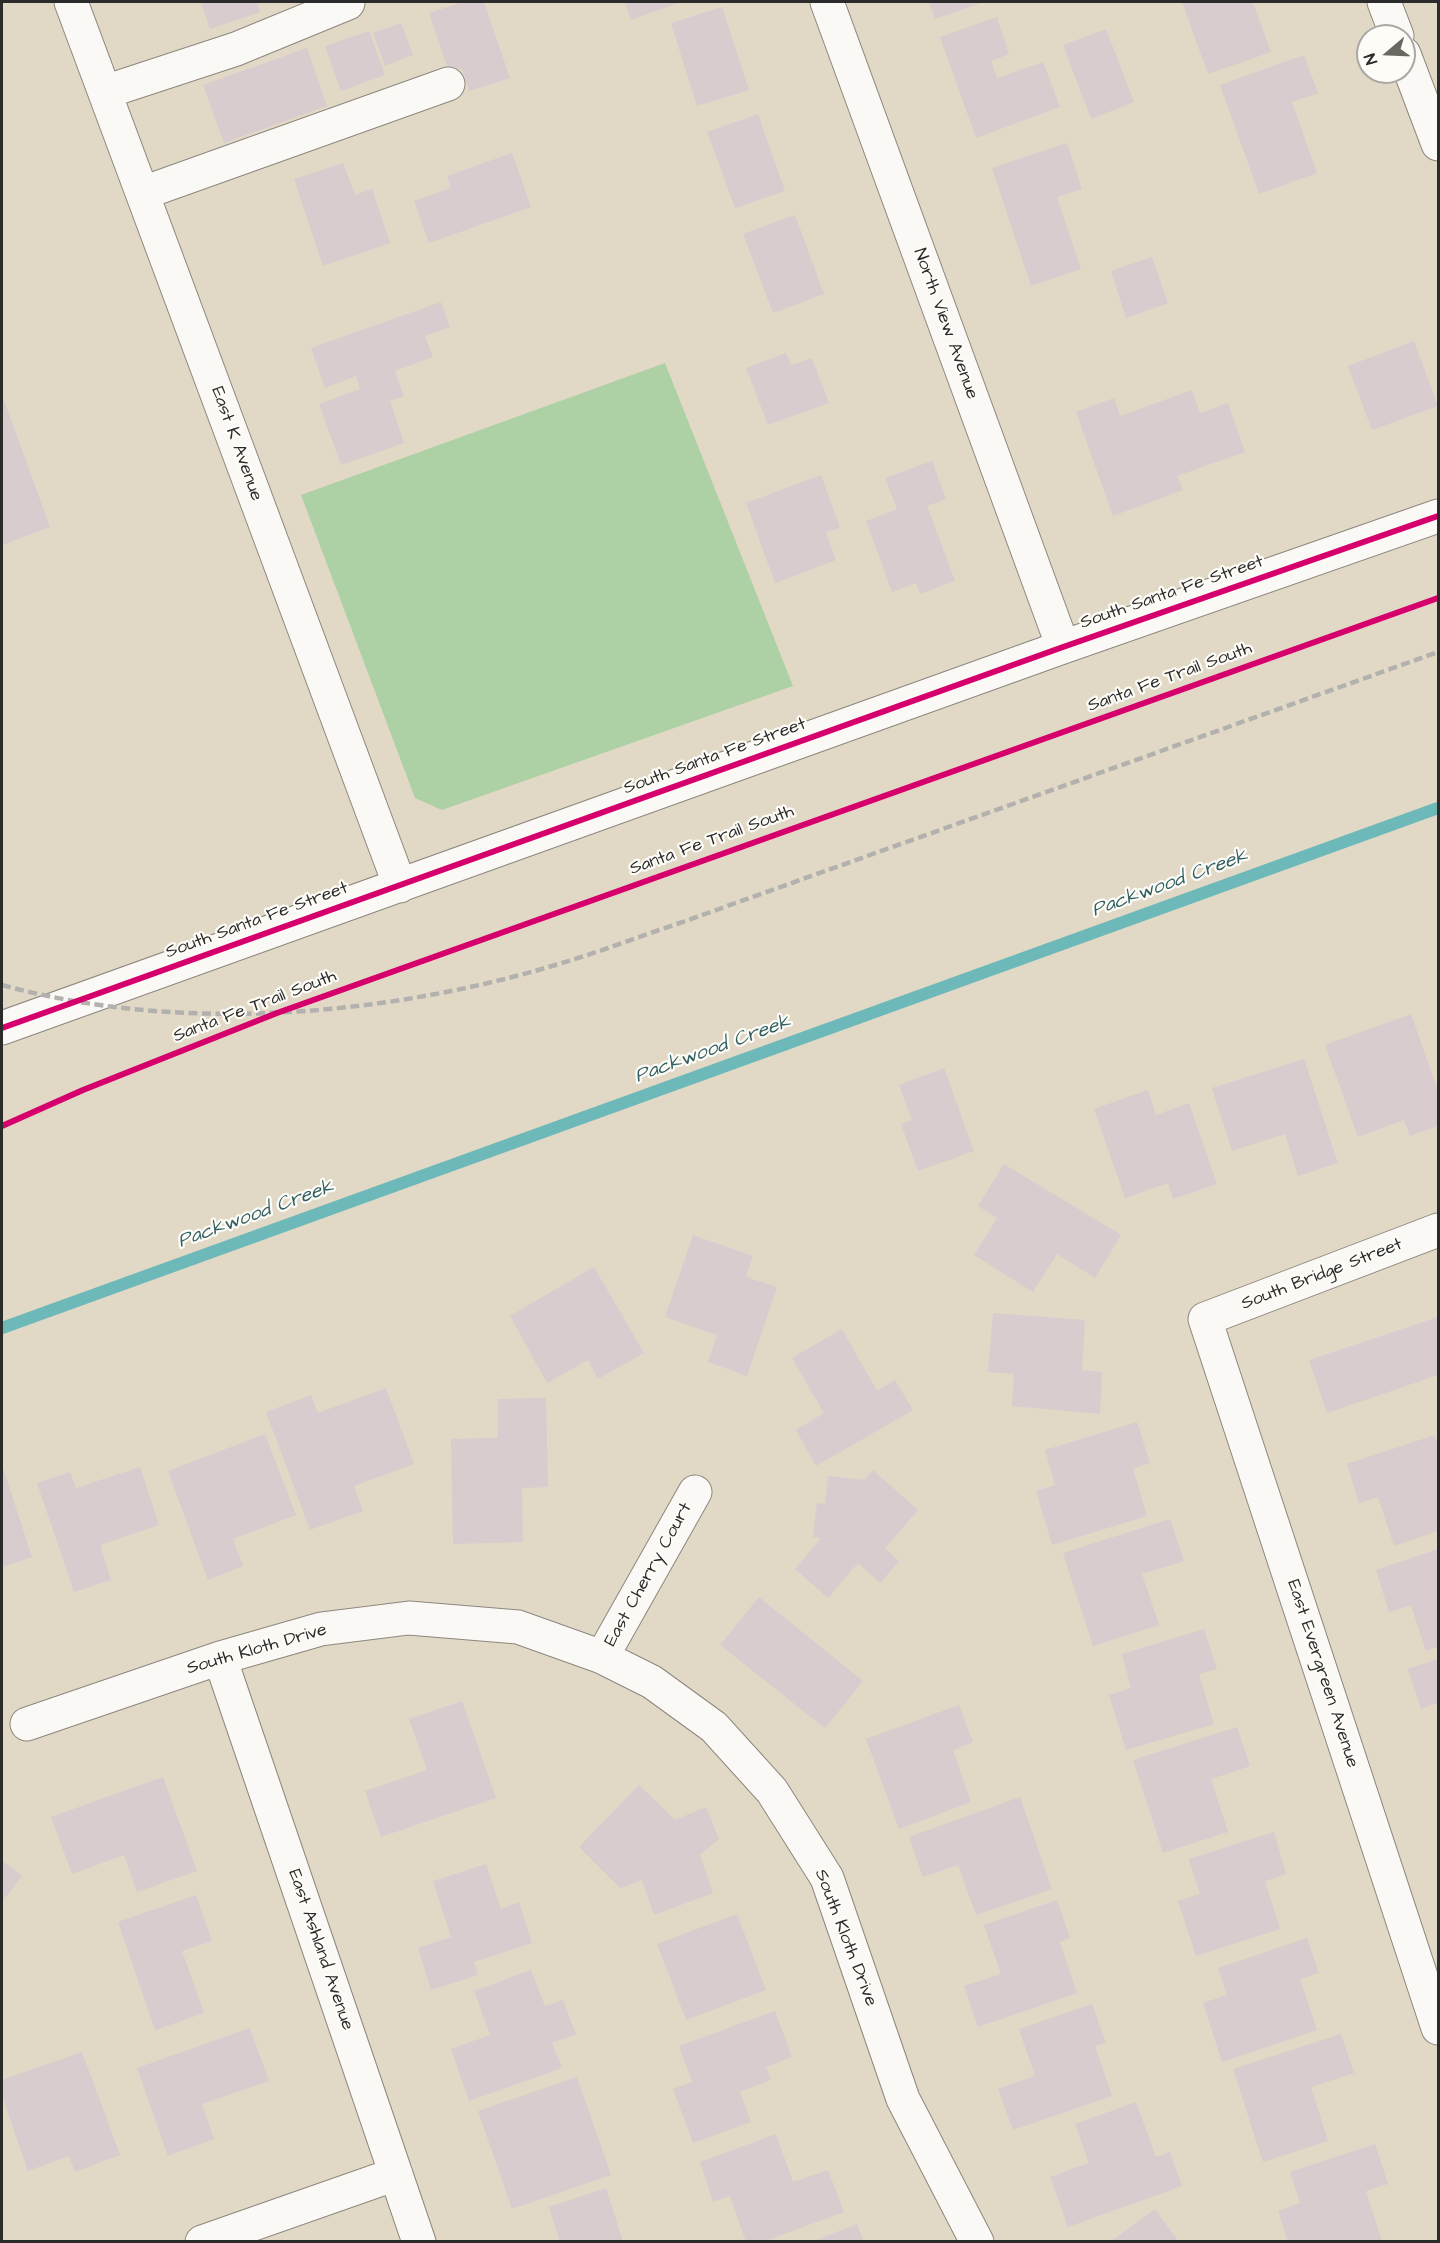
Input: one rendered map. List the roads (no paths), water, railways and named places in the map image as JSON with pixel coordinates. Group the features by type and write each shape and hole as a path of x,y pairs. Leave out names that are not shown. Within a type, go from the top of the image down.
{"street":[{"name":"East K Avenue","path":"71,2 400,886"},
{"name":"North View Avenue","path":"826,2 1063,647"},
{"path":"1384,2 1392,24"},
{"path":"105,92 236,49 348,3"},
{"path":"143,193 448,84"},
{"path":"1415,84 1438,144"},
{"name":"South Santa Fe Street","path":"2,1028 1063,647 1438,516"},
{"name":"South Bridge Street","path":"1204,1319 1438,1230"},
{"name":"East Evergreen Avenue","path":"1204,1319 1438,2028"},
{"name":"East Cherry Court","path":"602,1657 695,1492"},
{"name":"South Kloth Drive","path":"27,1724 220,1658 321,1629 409,1618 518,1627 602,1657 652,1682 714,1727 772,1791 827,1878 903,2099 977,2241"},
{"name":"East Ashland Avenue","path":"220,1658 419,2241"},
{"path":"202,2241 396,2174"}],"waterway":[{"name":"Packwood Creek","path":"2,1328 1438,808"}],"railway":[{"path":"2,985 69,1000 137,1009 207,1014 278,1013 348,1007 418,997 486,983 568,961 677,924 1438,652"}]}
